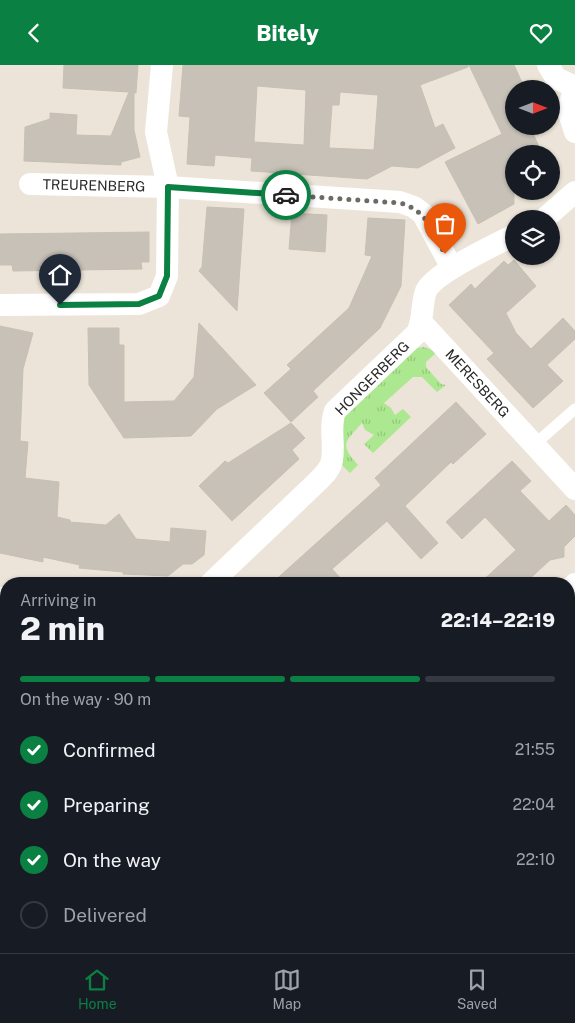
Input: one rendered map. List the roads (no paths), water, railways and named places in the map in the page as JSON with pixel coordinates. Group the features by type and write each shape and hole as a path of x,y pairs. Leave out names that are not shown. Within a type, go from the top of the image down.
{"street":[{"path":"0,305 139,304 159,296 167,276 168,187 156,132 162,65"},
{"path":"548,65 556,78 575,87 568,110 575,132"},
{"name":"TREURENBERG","path":"30,184 168,187 400,203 414,207 423,214 452,268"},
{"path":"554,210 575,192"},
{"path":"422,323 426,292 431,284 452,268 505,240"},
{"name":"MERESBERG","path":"422,323 575,489"},
{"name":"HONGERBERG","path":"223,577 329,468 332,460 332,420 336,411 417,333 422,323"}],"lane":[{"path":"534,445 575,409"}]}
